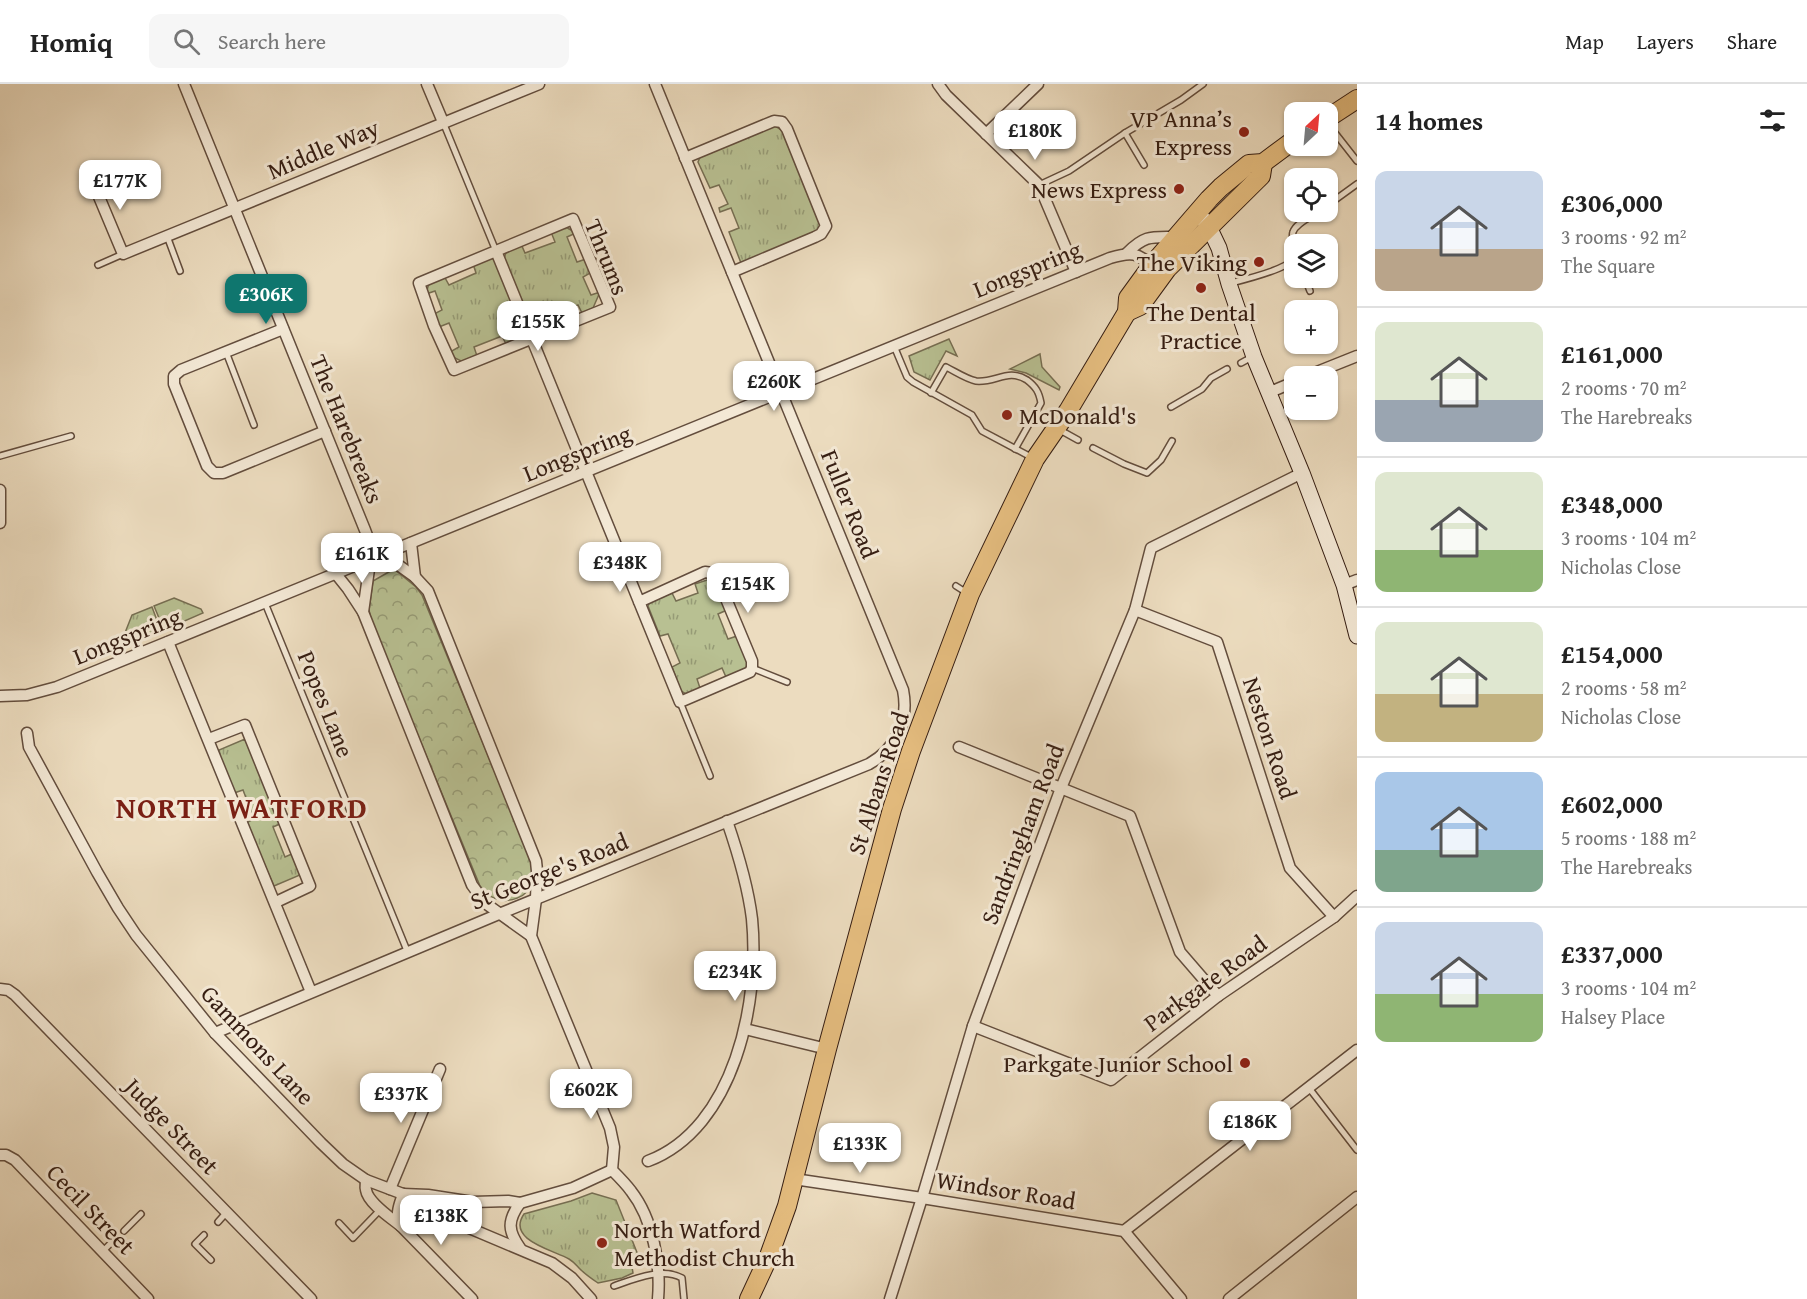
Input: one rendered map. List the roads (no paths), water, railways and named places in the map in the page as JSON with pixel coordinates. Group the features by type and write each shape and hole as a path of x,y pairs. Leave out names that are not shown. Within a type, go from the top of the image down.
{"main road":[{"path":"1338,111 1357,99"},
{"name":"St Albans Road","path":"749,1299 787,1206 892,809 963,590 1035,459 1127,312 1128,298 1203,219 1221,187 1249,164 1263,163 1284,147"},
{"name":"St Albans Road","path":"1158,269 1175,237 1203,219"}],"street":[{"name":"The Harebreaks","path":"184,84 375,557"},
{"path":"427,84 443,122"},
{"name":"Middle Way","path":"123,254 539,84"},
{"name":"Fuller Road","path":"655,84 903,690 904,718 894,743"},
{"path":"938,84 946,95 1039,185 1076,272"},
{"path":"986,134 1038,84"},
{"path":"685,158 774,121 782,122 787,129 825,222 824,230 815,237 732,272"},
{"path":"92,180 123,254"},
{"name":"Thrums","path":"573,219 610,307 454,370 418,283 496,251 573,219"},
{"path":"1203,219 1220,248 1247,360 1268,393 1350,583 1357,636"},
{"name":"Longspring","path":"0,696 27,695 57,687 1127,253 1139,241 1156,237 1175,237"},
{"path":"496,251 585,472 680,702 750,672 752,661 717,577 712,573 705,572 639,602"},
{"path":"1127,253 1137,254 1158,269"},
{"path":"283,329 176,373 173,379 210,470 214,473 223,473 325,431"},
{"path":"1332,366 1357,356"},
{"path":"1268,393 1284,386"},
{"name":"Sandringham Road","path":"890,1299 973,1026 1061,788 1135,610 1151,548 1302,473"},
{"path":"0,493 0,523"},
{"path":"411,543 415,578"},
{"path":"363,612 369,569 375,557 390,559 423,585 432,600 536,861 536,899 531,936 610,1128 614,1147 612,1170 631,1191 644,1214 654,1245 658,1299"},
{"path":"336,574 363,612 472,885 485,903 531,936"},
{"name":"Neston Road","path":"1135,610 1217,642 1290,868 1334,917"},
{"path":"168,642 311,992"},
{"path":"209,739 244,724 249,735 310,886 276,902"},
{"name":"Gammons Lane","path":"27,733 29,747 117,908 215,1033 321,1143 343,1164 366,1180 403,1194 424,1209 552,1263 591,1299"},
{"name":"St George's Road","path":"215,1033 499,914 869,764 894,743"},
{"path":"959,747 1130,816 1180,952 1218,996"},
{"path":"648,1161 660,1156 688,1135 716,1101 735,1062 745,1029 752,971 752,918 739,857 727,821"},
{"name":"Parkgate Road","path":"973,1026 1111,1080 1218,996 1334,917 1357,896"},
{"name":"Judge Street","path":"0,989 8,990 15,995 311,1299"},
{"path":"745,1029 827,1049"},
{"path":"1181,1299 1124,1231 1357,1050"},
{"path":"390,1189 440,1069"},
{"name":"Cecil Street","path":"0,1155 6,1155 15,1160 148,1299"},
{"path":"401,1226 397,1215 403,1194 428,1195 472,1202 520,1203 573,1188 612,1170"},
{"name":"Windsor Road","path":"794,1179 1124,1231"},
{"path":"366,1180 366,1191 380,1210 401,1226 472,1299"},
{"path":"1229,1299 1357,1197"},
{"path":"520,1203 513,1214 510,1226 513,1237 520,1248"}],"lane":[{"path":"1039,185 1069,171 1203,84"},
{"path":"443,122 496,251"},
{"path":"1125,133 1144,165"},
{"path":"1338,137 1357,161"},
{"path":"1338,198 1357,184"},
{"path":"1293,234 1294,230 1305,222"},
{"path":"167,236 180,271"},
{"path":"98,265 123,254"},
{"path":"1229,284 1284,265"},
{"path":"894,346 907,376 972,415 976,425 982,431 1035,459"},
{"path":"226,352 254,425"},
{"path":"932,393 946,367 974,381 991,380 1014,374 1031,383 1038,390 1041,403 1015,449"},
{"path":"1171,407 1202,389 1211,378 1227,369"},
{"path":"1056,428 1078,440"},
{"path":"0,456 71,436"},
{"path":"1093,448 1147,473 1161,460 1172,441"},
{"name":"Popes Lane","path":"265,603 408,952"},
{"path":"752,668 787,682"},
{"path":"680,702 710,776"},
{"path":"1309,1088 1357,1150"},
{"path":"339,1223 353,1238 380,1210"},
{"path":"218,1222 226,1213"},
{"path":"124,1231 141,1214"},
{"path":"204,1235 195,1244 211,1260"},
{"path":"102,1252 112,1242"},
{"path":"614,1286 640,1276 676,1275 682,1278 684,1299"}],"place":[{"name":"VP Anna’s Express","path":"1244,132"},
{"name":"News Express","path":"1179,189"},
{"name":"The Viking","path":"1259,262"},
{"name":"The Dental Practice","path":"1201,288"},
{"name":"McDonald's","path":"1007,415"},
{"name":"Parkgate Junior School","path":"1245,1063"},
{"name":"North Watford Methodist Church","path":"602,1243"}],"district":[{"name":"NORTH WATFORD","path":"242,807"}]}
